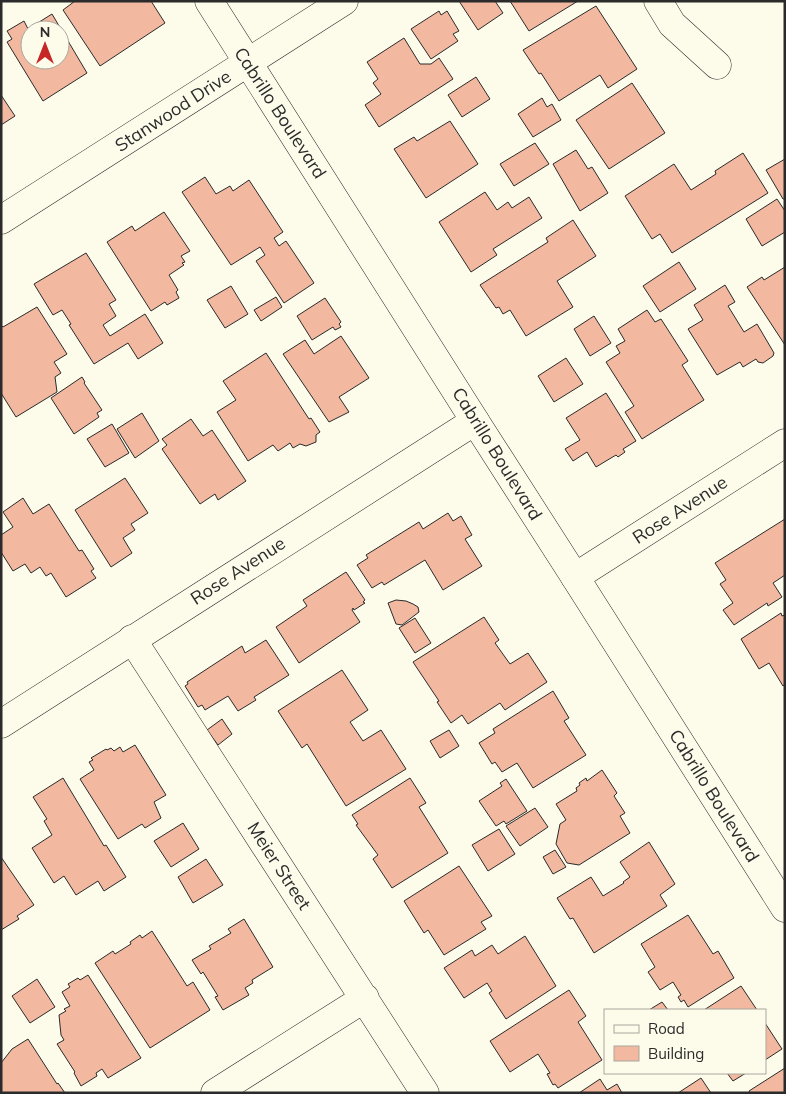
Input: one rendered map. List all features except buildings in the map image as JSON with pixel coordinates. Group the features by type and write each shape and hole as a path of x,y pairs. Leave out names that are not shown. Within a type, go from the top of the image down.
{"street":[{"name":"Cabrillo Boulevard","path":"209,1 785,908"},
{"name":"Stanwood Drive","path":"1,220 344,1"},
{"path":"658,1 672,24 717,65"},
{"name":"Rose Avenue","path":"1,724 475,421"},
{"name":"Rose Avenue","path":"575,577 785,443"},
{"name":"Meier Street","path":"132,639 425,1093"},
{"path":"215,1093 365,998"}]}
